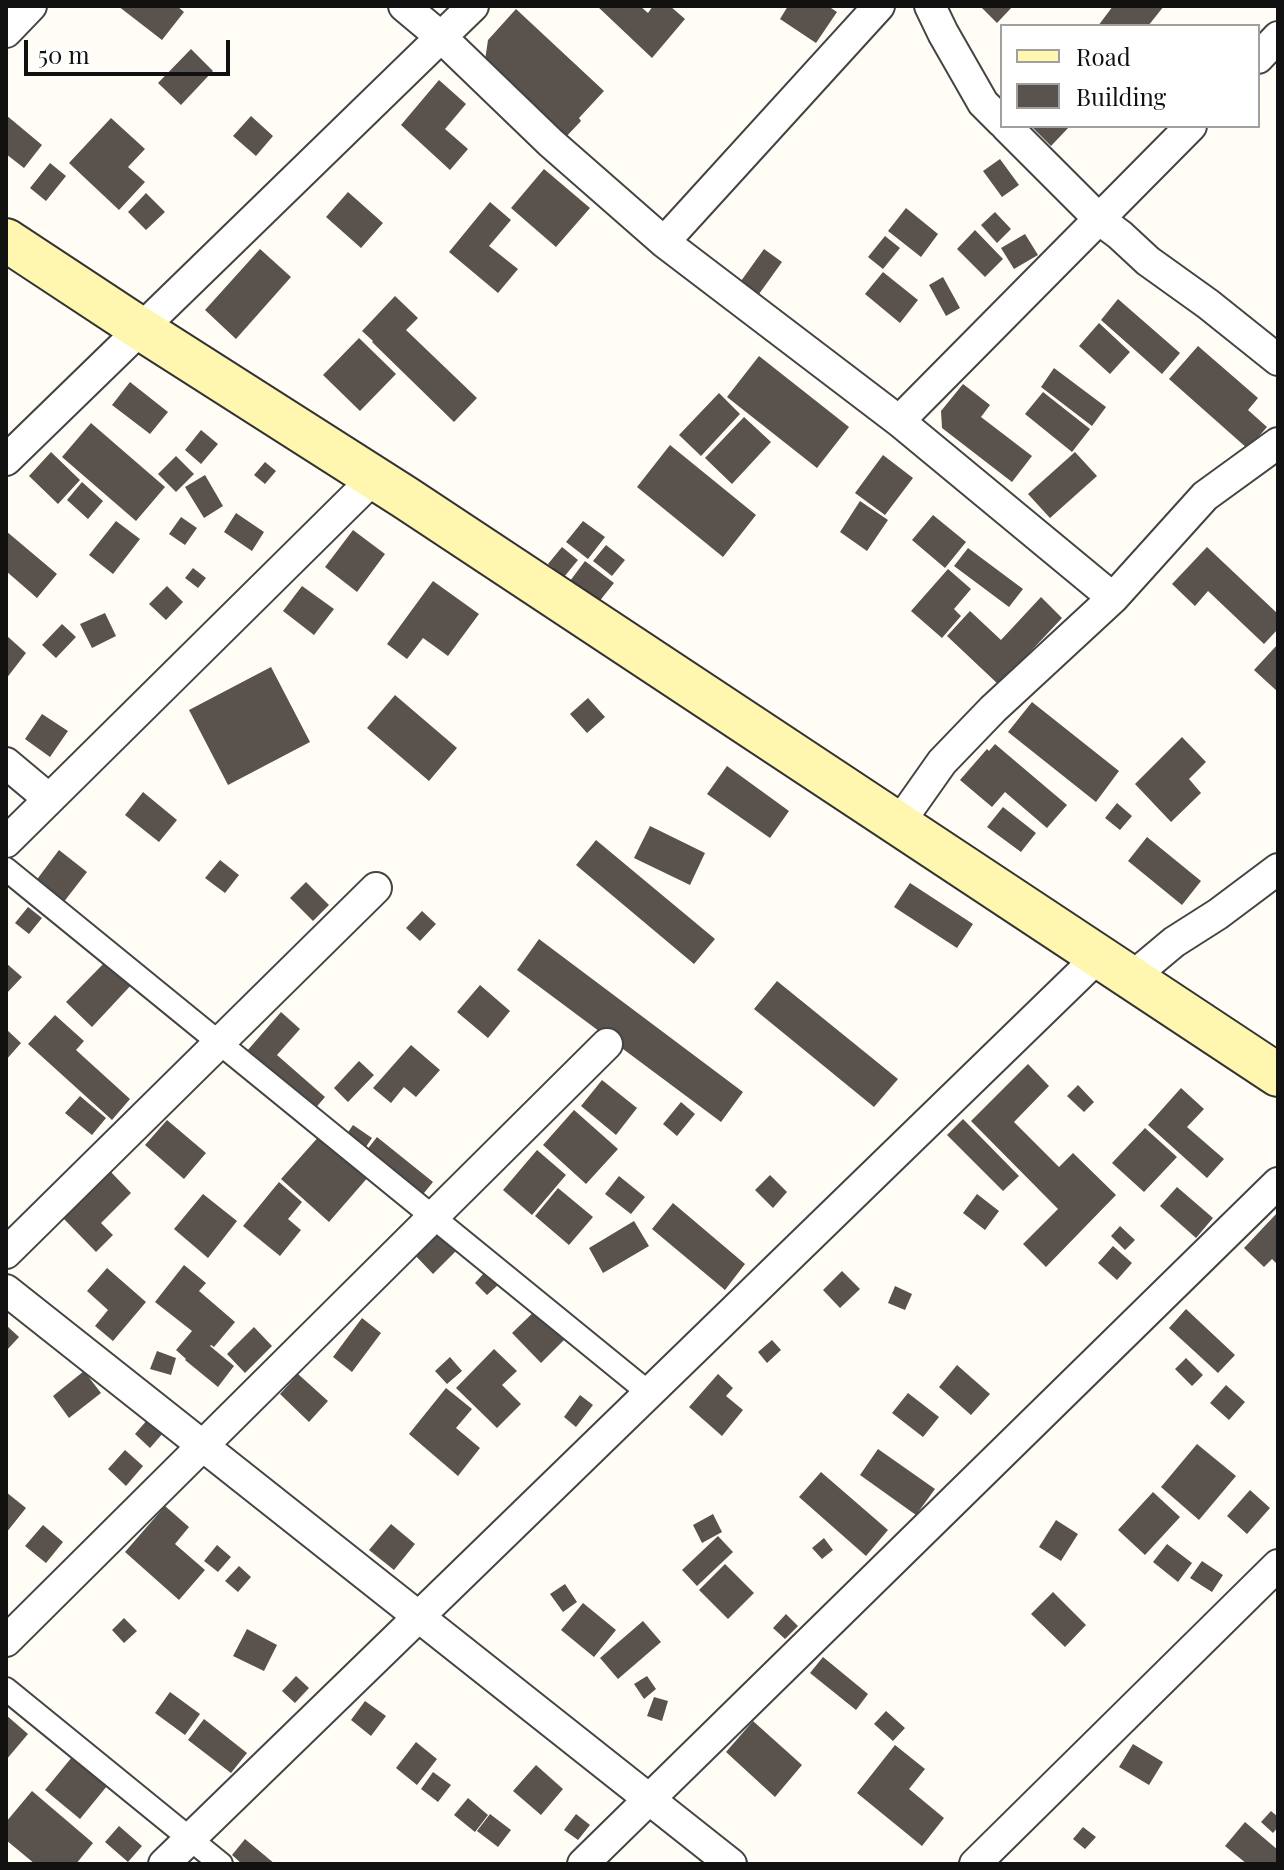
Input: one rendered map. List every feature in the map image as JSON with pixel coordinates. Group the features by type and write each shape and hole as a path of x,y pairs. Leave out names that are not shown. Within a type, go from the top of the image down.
{"main road":[{"path":"6,240 374,478 1278,1075"}],"street":[{"path":"6,32 31,6"},
{"path":"404,6 441,37 551,143 664,242 899,421 1113,598"},
{"path":"6,460 473,6"},
{"path":"664,242 879,6"},
{"path":"930,6 983,103 1000,120"},
{"path":"1260,56 1278,37"},
{"path":"1008,128 1100,220 1148,261 1278,360"},
{"path":"899,421 1189,128"},
{"path":"899,823 942,762 993,709 1113,598 1205,496 1278,443"},
{"path":"6,842 374,478"},
{"path":"6,763 49,799"},
{"path":"6,869 649,1393"},
{"path":"164,1864 649,1393 1115,967 1174,942 1278,869"},
{"path":"6,1253 376,888"},
{"path":"6,1641 607,1044"},
{"path":"583,1864 1278,1183"},
{"path":"6,1290 731,1864"},
{"path":"975,1864 1278,1565"},
{"path":"6,1689 221,1864"}],"building":[{"path":"118,6 177,6 184,12 162,40"},
{"path":"597,6 640,6 648,13 653,6 670,6 685,19 652,58"},
{"path":"788,6 828,6 837,12 816,43 780,19"},
{"path":"980,6 1013,6 997,23"},
{"path":"1113,6 1164,6 1150,24 1100,24"},
{"path":"516,9 604,91 563,140 484,67 488,40"},
{"path":"191,49 213,71 181,105 158,83"},
{"path":"439,80 466,104 445,129 468,149 450,170 401,125"},
{"path":"6,115 42,145 24,168 6,154"},
{"path":"251,116 273,136 256,156 233,136"},
{"path":"111,118 145,149 128,167 145,182 119,210 69,163"},
{"path":"1033,128 1068,128 1051,146"},
{"path":"1000,159 1019,185 1002,197 983,171"},
{"path":"50,163 66,176 46,201 30,188"},
{"path":"544,169 590,208 556,247 511,208"},
{"path":"348,192 383,223 361,248 326,217"},
{"path":"146,193 165,212 146,230 128,212"},
{"path":"490,202 511,220 489,246 518,269 498,293 449,252"},
{"path":"906,208 938,234 921,257 888,231"},
{"path":"995,212 1011,229 997,243 981,225"},
{"path":"975,230 1003,259 985,277 957,249"},
{"path":"1025,234 1038,255 1014,269 1001,248"},
{"path":"885,236 900,248 883,269 868,257"},
{"path":"260,249 291,277 236,339 205,310"},
{"path":"764,249 782,262 759,294 741,281"},
{"path":"883,272 918,300 900,323 865,294"},
{"path":"943,277 960,308 946,316 929,285"},
{"path":"395,296 418,318 406,330 477,398 454,422 362,331"},
{"path":"1118,299 1180,353 1162,374 1101,320"},
{"path":"1099,323 1130,352 1110,374 1079,346"},
{"path":"359,338 396,374 360,411 323,375"},
{"path":"1198,346 1258,398 1248,410 1267,427 1248,449 1169,379"},
{"path":"759,356 849,427 817,468 727,397"},
{"path":"1054,368 1106,407 1092,426 1041,387"},
{"path":"130,382 168,412 150,434 112,405"},
{"path":"963,384 990,405 981,417 1032,456 1012,482 942,428 941,411"},
{"path":"1043,392 1090,429 1072,452 1025,414"},
{"path":"719,393 740,414 701,456 679,435"},
{"path":"744,417 771,442 732,484 705,458"},
{"path":"91,423 165,487 136,521 62,457"},
{"path":"201,430 218,444 201,464 185,450"},
{"path":"670,445 756,515 723,557 637,487"},
{"path":"51,452 80,480 58,504 29,476"},
{"path":"1075,452 1097,476 1050,518 1028,494"},
{"path":"883,455 913,478 885,515 855,493"},
{"path":"176,456 194,474 176,492 158,474"},
{"path":"265,462 276,471 265,484 254,475"},
{"path":"205,475 223,506 204,518 185,487"},
{"path":"82,482 103,501 88,519 67,500"},
{"path":"860,501 888,520 867,551 840,532"},
{"path":"236,513 264,532 252,551 224,532"},
{"path":"933,515 966,542 945,568 912,540"},
{"path":"181,517 197,528 185,545 169,534"},
{"path":"116,521 140,539 113,574 89,555"},
{"path":"583,521 605,537 588,559 566,542"},
{"path":"353,530 385,554 357,592 325,567"},
{"path":"6,531 57,574 37,598 6,571"},
{"path":"606,545 625,560 612,576 593,561"},
{"path":"562,547 578,560 564,577 548,564"},
{"path":"1207,547 1278,614 1278,629 1264,644 1208,591 1195,606 1172,584"},
{"path":"968,548 1023,589 1009,607 954,566"},
{"path":"585,561 614,583 598,603 570,581"},
{"path":"193,568 206,578 198,588 185,578"},
{"path":"948,569 971,589 954,609 961,616 942,638 911,611"},
{"path":"433,581 479,614 448,656 423,638 407,659 387,644"},
{"path":"167,586 183,602 166,620 149,604"},
{"path":"302,586 334,609 314,635 283,611"},
{"path":"1041,597 1062,618 999,685 947,636 970,611 1001,640"},
{"path":"105,613 116,636 92,648 80,624"},
{"path":"62,624 76,637 56,658 42,645"},
{"path":"6,635 26,653 6,679"},
{"path":"1278,644 1278,692 1254,670"},
{"path":"271,667 310,742 228,785 189,710"},
{"path":"395,695 457,748 429,781 367,728"},
{"path":"588,698 605,717 587,733 570,714"},
{"path":"1032,702 1119,771 1096,802 1008,732"},
{"path":"42,714 68,731 50,757 25,739"},
{"path":"1182,737 1206,762 1189,779 1201,793 1171,822 1135,784"},
{"path":"995,744 1067,805 1047,828 1005,792 992,807 960,780"},
{"path":"727,766 789,811 770,838 707,794"},
{"path":"143,792 177,820 159,842 125,815"},
{"path":"1117,803 1132,816 1120,830 1105,818"},
{"path":"1003,807 1036,833 1021,852 987,827"},
{"path":"650,826 705,853 690,885 634,858"},
{"path":"1147,837 1201,881 1182,905 1128,861"},
{"path":"596,840 715,939 694,964 576,865"},
{"path":"59,850 87,872 63,903 35,882"},
{"path":"220,860 239,875 225,893 205,878"},
{"path":"306,882 329,905 313,921 290,898"},
{"path":"910,883 973,924 957,948 894,907"},
{"path":"28,907 42,918 29,934 15,923"},
{"path":"422,911 436,924 420,941 406,928"},
{"path":"539,939 743,1092 721,1122 517,970"},
{"path":"109,958 134,982 92,1027 66,1002"},
{"path":"6,963 22,977 6,994"},
{"path":"777,981 898,1079 874,1107 754,1009"},
{"path":"480,985 510,1011 488,1038 457,1012"},
{"path":"281,1012 300,1029 277,1055 325,1097 307,1118 240,1059"},
{"path":"55,1015 84,1041 76,1050 130,1099 112,1120 28,1044"},
{"path":"6,1029 21,1043 6,1060"},
{"path":"411,1045 440,1070 416,1097 404,1087 391,1103 373,1088"},
{"path":"359,1061 374,1075 348,1102 334,1088"},
{"path":"1028,1064 1049,1086 1014,1122 1059,1167 1073,1153 1116,1195 1046,1267 1023,1244 1058,1209 971,1121"},
{"path":"602,1080 637,1108 616,1135 581,1106"},
{"path":"1078,1085 1094,1102 1084,1112 1067,1096"},
{"path":"1181,1088 1204,1109 1187,1127 1224,1159 1207,1178 1148,1125"},
{"path":"80,1096 106,1118 92,1135 65,1113"},
{"path":"681,1102 695,1114 677,1136 663,1124"},
{"path":"574,1110 618,1149 586,1184 543,1145"},
{"path":"963,1119 1019,1176 1003,1191 947,1135"},
{"path":"167,1120 206,1153 184,1179 145,1145"},
{"path":"353,1125 372,1138 359,1157 340,1144"},
{"path":"1145,1128 1177,1157 1144,1192 1112,1163"},
{"path":"321,1134 369,1176 329,1222 281,1179"},
{"path":"377,1137 433,1182 415,1204 359,1160"},
{"path":"537,1150 566,1175 532,1215 503,1190"},
{"path":"110,1171 131,1193 101,1223 113,1235 96,1252 63,1218"},
{"path":"770,1175 787,1192 773,1208 755,1190"},
{"path":"619,1176 645,1197 631,1214 605,1194"},
{"path":"279,1182 302,1202 288,1219 301,1230 280,1256 243,1226"},
{"path":"1177,1187 1213,1218 1196,1238 1160,1206"},
{"path":"558,1188 593,1217 569,1245 535,1216"},
{"path":"203,1194 237,1221 208,1258 174,1229"},
{"path":"977,1194 999,1211 985,1230 963,1213"},
{"path":"673,1203 745,1264 725,1290 652,1229"},
{"path":"1278,1212 1278,1265 1272,1259 1264,1267 1244,1248"},
{"path":"634,1221 649,1246 603,1273 589,1248"},
{"path":"443,1223 463,1244 433,1274 413,1253"},
{"path":"1120,1226 1135,1240 1125,1250 1111,1236"},
{"path":"1113,1246 1132,1263 1117,1280 1098,1263"},
{"path":"184,1265 206,1283 199,1291 235,1322 214,1347 210,1346 234,1366 218,1387 176,1350 192,1331 155,1302"},
{"path":"107,1268 146,1302 113,1341 95,1326 108,1310 87,1291"},
{"path":"842,1271 860,1289 840,1308 823,1290"},
{"path":"485,1272 498,1285 487,1295 475,1283"},
{"path":"895,1286 912,1294 905,1310 888,1303"},
{"path":"541,1305 570,1334 541,1363 512,1333"},
{"path":"1186,1309 1235,1355 1218,1373 1169,1328"},
{"path":"362,1318 381,1333 352,1372 333,1357"},
{"path":"6,1325 19,1337 6,1351"},
{"path":"254,1327 272,1346 245,1373 227,1354"},
{"path":"772,1340 781,1350 767,1363 758,1352"},
{"path":"494,1349 517,1371 502,1385 521,1404 497,1428 456,1388"},
{"path":"157,1351 176,1358 171,1375 150,1369"},
{"path":"450,1357 462,1371 447,1384 435,1371"},
{"path":"1186,1358 1203,1375 1192,1386 1175,1369"},
{"path":"957,1365 990,1394 971,1415 939,1387"},
{"path":"84,1371 101,1393 69,1418 53,1396"},
{"path":"298,1374 328,1401 309,1422 280,1394"},
{"path":"718,1374 733,1388 726,1396 743,1410 722,1436 689,1407"},
{"path":"1226,1385 1245,1402 1229,1420 1210,1403"},
{"path":"446,1388 472,1409 456,1428 480,1448 458,1476 409,1434"},
{"path":"908,1393 939,1417 923,1437 892,1413"},
{"path":"580,1395 593,1405 576,1427 564,1417"},
{"path":"148,1419 163,1433 150,1448 135,1434"},
{"path":"1197,1444 1236,1476 1199,1520 1161,1487"},
{"path":"878,1449 935,1489 916,1515 860,1475"},
{"path":"125,1450 143,1466 126,1486 108,1469"},
{"path":"821,1472 888,1530 866,1556 799,1497"},
{"path":"1250,1490 1270,1508 1247,1534 1227,1516"},
{"path":"6,1492 26,1508 6,1533"},
{"path":"1153,1492 1180,1517 1145,1555 1118,1530"},
{"path":"165,1506 189,1527 175,1544 205,1570 179,1600 125,1552"},
{"path":"713,1514 722,1532 702,1543 693,1525"},
{"path":"1056,1520 1078,1534 1061,1561 1039,1547"},
{"path":"391,1524 415,1544 394,1570 369,1550"},
{"path":"43,1525 63,1542 46,1563 25,1546"},
{"path":"718,1536 733,1552 697,1586 682,1570"},
{"path":"824,1538 833,1550 822,1559 812,1548"},
{"path":"1167,1544 1192,1563 1178,1582 1153,1562"},
{"path":"217,1545 231,1557 218,1572 204,1561"},
{"path":"1202,1561 1223,1575 1212,1592 1190,1578"},
{"path":"725,1564 754,1593 728,1619 699,1590"},
{"path":"239,1566 251,1577 238,1592 225,1581"},
{"path":"565,1584 577,1602 563,1612 550,1594"},
{"path":"1053,1592 1086,1625 1065,1647 1031,1614"},
{"path":"583,1603 616,1630 594,1657 561,1630"},
{"path":"786,1614 798,1626 785,1639 773,1628"},
{"path":"124,1618 137,1631 124,1643 112,1630"},
{"path":"643,1621 661,1642 618,1679 600,1658"},
{"path":"247,1629 277,1645 264,1671 233,1656"},
{"path":"823,1657 868,1694 856,1710 810,1673"},
{"path":"296,1676 309,1688 295,1703 282,1691"},
{"path":"647,1676 656,1689 644,1699 634,1684"},
{"path":"170,1692 200,1714 185,1735 155,1713"},
{"path":"654,1697 668,1701 662,1721 647,1716"},
{"path":"365,1701 386,1716 371,1736 351,1720"},
{"path":"886,1711 905,1728 893,1741 874,1724"},
{"path":"6,1715 28,1734 6,1760"},
{"path":"204,1719 247,1753 231,1773 188,1740"},
{"path":"753,1721 802,1765 775,1797 726,1752"},
{"path":"416,1742 437,1759 417,1785 396,1768"},
{"path":"1133,1744 1163,1762 1149,1785 1119,1767"},
{"path":"895,1745 925,1769 909,1789 944,1818 922,1846 857,1793"},
{"path":"81,1746 116,1775 80,1819 45,1790"},
{"path":"536,1765 563,1789 541,1815 513,1791"},
{"path":"433,1772 451,1785 438,1802 421,1789"},
{"path":"32,1791 93,1843 76,1864 35,1864 6,1840 6,1822"},
{"path":"468,1798 488,1815 475,1832 454,1815"},
{"path":"1271,1811 1278,1817 1278,1827 1273,1833 1261,1822"},
{"path":"490,1814 511,1830 498,1847 477,1831"},
{"path":"576,1814 590,1825 578,1840 564,1830"},
{"path":"1245,1822 1278,1850 1278,1864 1247,1864 1225,1846"},
{"path":"119,1826 142,1846 128,1862 105,1842"},
{"path":"1083,1827 1096,1837 1085,1849 1073,1839"},
{"path":"245,1839 275,1864 242,1864 232,1855"}]}
